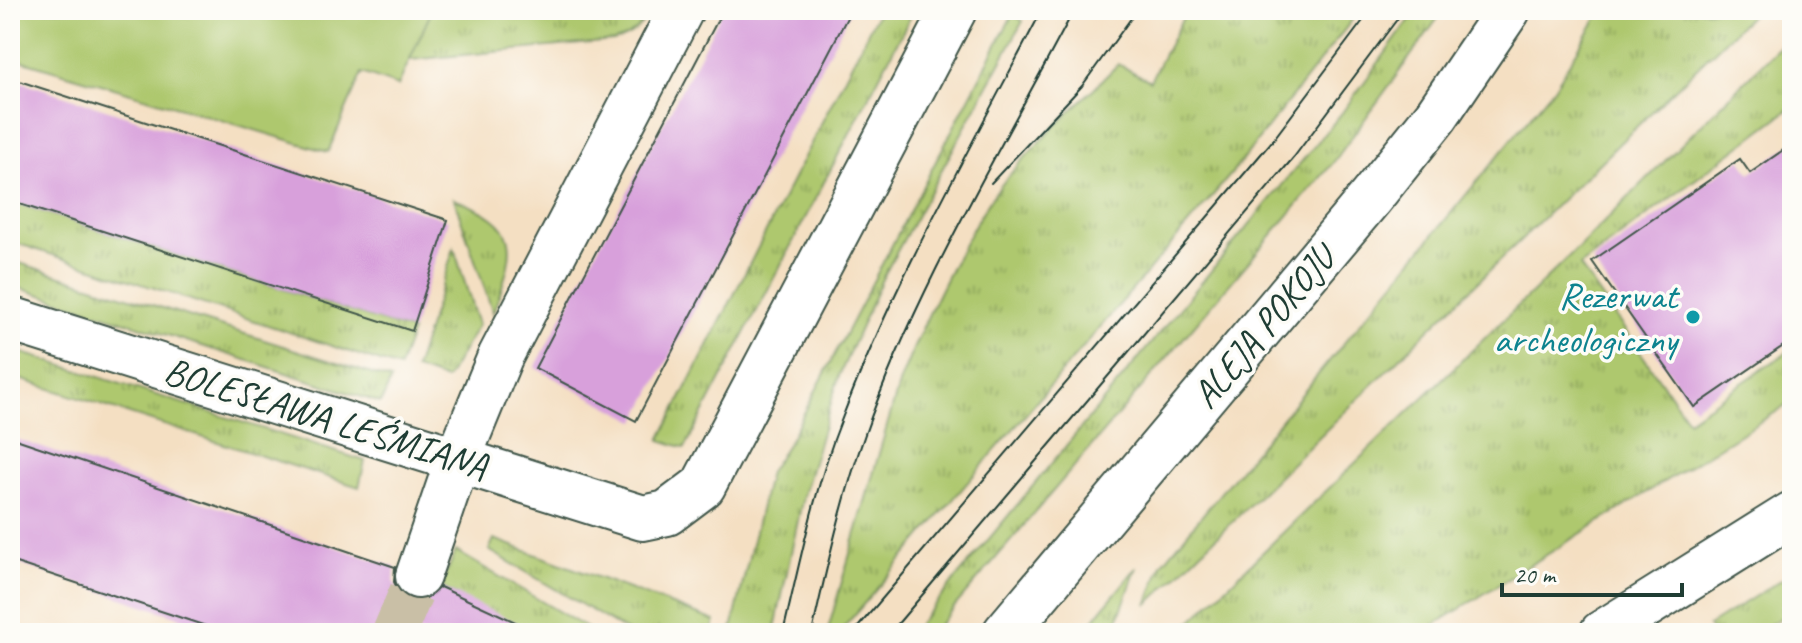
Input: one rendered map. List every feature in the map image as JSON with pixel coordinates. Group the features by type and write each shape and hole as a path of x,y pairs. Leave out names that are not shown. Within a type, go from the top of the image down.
{"street":[{"path":"418,576 458,459 500,357 681,10"},
{"name":"BOLESŁAWA LEŚMIANA","path":"10,319 643,518 667,513 703,486 954,10"},
{"name":"ALEJA POKOJU","path":"1005,633 1371,197 1436,116 1508,10"},
{"path":"1602,633 1792,514"}],"green space":[{"path":"10,10 432,10 398,86 362,73 328,152 10,57"},
{"path":"432,10 552,10 600,18 604,10 651,10 636,30 614,41 409,60"},
{"path":"879,10 914,10 685,448 660,440"},
{"path":"1187,10 1360,10 1232,173 839,633 827,633 900,381 939,294 984,209 1047,134 1118,64 1150,81"},
{"path":"1417,10 1444,10 1333,163 932,633 911,633 1341,114"},
{"path":"1602,10 1756,10 1147,605 1162,564 1554,88"},
{"path":"1013,14 1023,21 882,279 839,376 804,492 774,633 731,633 769,472 791,438"},
{"path":"1792,34 1792,107 1580,266 1688,420 1792,349 1792,402 1421,633 1187,633 1183,629 1572,254"},
{"path":"454,199 494,219 509,242 510,256 493,313"},
{"path":"10,201 412,331 399,368 10,241"},
{"path":"454,248 478,325 446,380 415,369"},
{"path":"10,260 391,380 381,403 10,285"},
{"path":"10,349 365,461 359,487 10,376"},
{"path":"494,539 715,621 712,633 630,633 489,550"},
{"path":"456,551 595,633 528,633 440,587"},
{"path":"1137,567 1113,633 1083,633 1090,624"},
{"path":"1792,573 1792,611 1756,633 1712,633 1708,626"}],"building":[{"path":"723,10 851,10 636,421 535,368"},
{"path":"10,78 448,220 412,331 10,201"},
{"path":"1792,144 1792,340 1694,407 1592,261 1740,159 1750,173"},
{"path":"10,437 395,567 394,582 399,592 409,599 424,600 440,587 539,633 227,633 10,561"}],"tunnel":[{"path":"394,633 418,576"}],"tram line":[{"path":"783,633 823,473 862,368 936,213 1042,10"},
{"path":"812,633 849,483 885,380 934,273 1074,10"},
{"path":"991,183 1082,86 1137,10"},
{"path":"853,633 1273,140 1371,10"},
{"path":"890,633 1294,157 1404,10"}],"place":[{"name":"Rezerwat archeologiczny","path":"1693,317"}]}
